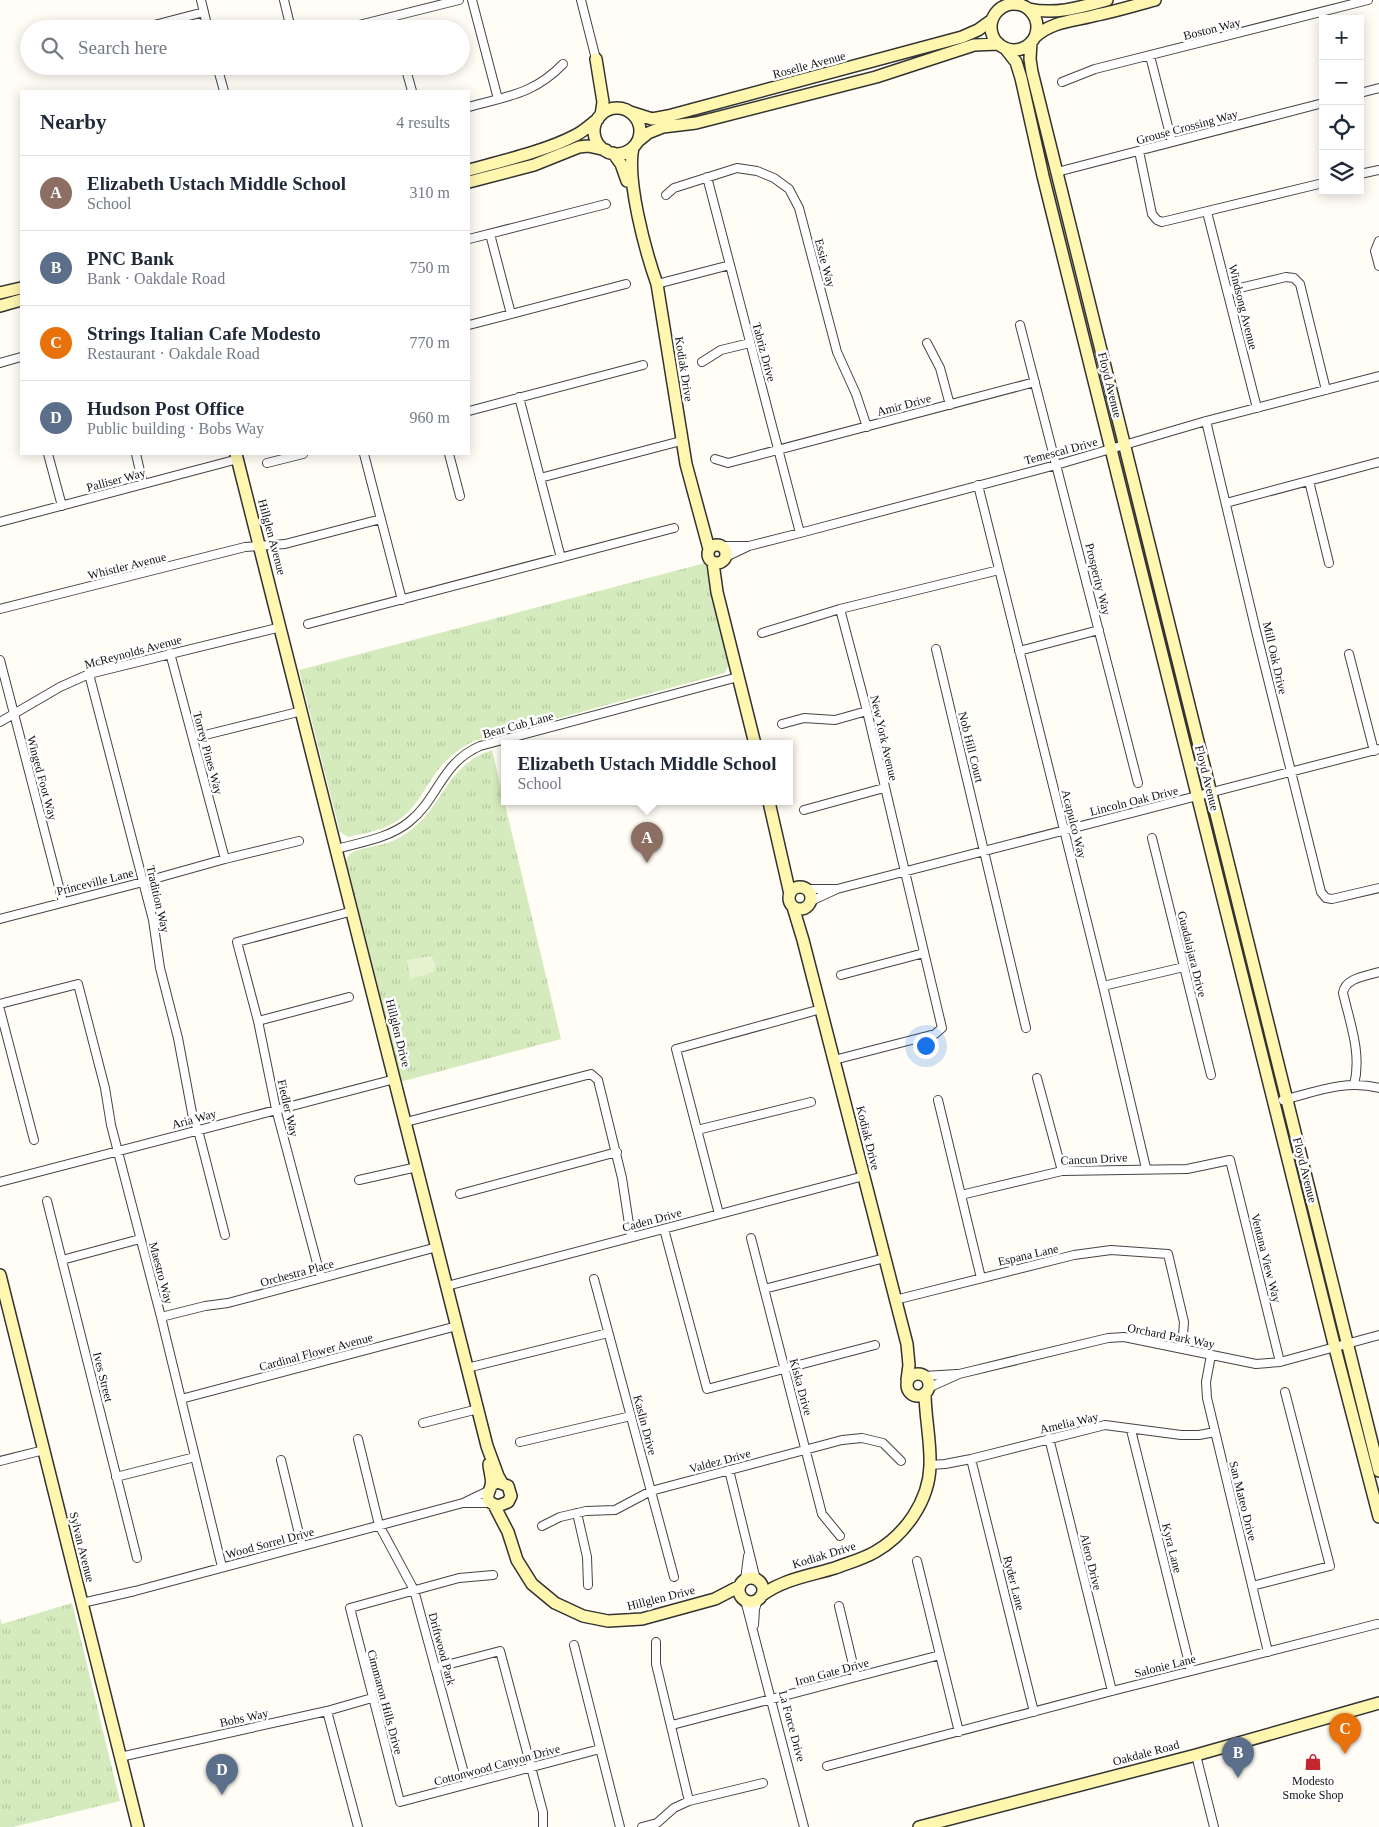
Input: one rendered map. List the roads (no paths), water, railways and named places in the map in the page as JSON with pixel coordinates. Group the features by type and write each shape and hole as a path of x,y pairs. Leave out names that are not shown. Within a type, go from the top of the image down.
{"street":[{"path":"201,0 206,20"},
{"path":"284,0 289,20"},
{"path":"377,20 459,0"},
{"path":"472,0 498,99"},
{"path":"581,0 596,59 603,102 595,126 596,138 600,145 609,152"},
{"path":"998,0 992,34 1002,46"},
{"path":"994,16 1007,5 1014,4 1047,12 1107,0"},
{"path":"470,182 534,164 579,147 588,146 609,152 622,153 656,129 696,123 859,81 974,45 1002,46 1012,50 1020,49 1044,29 1052,25 1096,16 1155,0"},
{"name":"Boston Way","path":"1062,82 1095,70 1368,0"},
{"path":"1024,5 1036,22 1033,40"},
{"path":"173,20 204,12"},
{"path":"392,16 393,20"},
{"name":"Roselle Avenue","path":"625,110 652,119 668,116 962,37 978,30 994,16"},
{"name":"Floyd Avenue","path":"1033,40 1030,59 1032,72 1379,1471"},
{"name":"Floyd Avenue","path":"1002,46 1018,66 1043,176 1111,450 1335,1348 1379,1517"},
{"path":"1150,56 1172,142"},
{"path":"596,59 602,71 610,98 635,117 640,134 635,144"},
{"path":"470,107 522,93 553,74 563,64"},
{"path":"220,75 224,90"},
{"path":"408,75 412,90"},
{"path":"1364,92 1379,88"},
{"name":"Grouse Crossing Way","path":"1057,172 1319,104"},
{"path":"470,170 515,157 571,137 580,133 611,109 625,110"},
{"name":"Kodiak Drive","path":"635,144 630,165 639,218 649,262 657,284 681,441 702,524 719,553 717,592 754,740"},
{"path":"1138,151 1152,214 1158,220 1166,222 1319,184"},
{"name":"Kodiak Drive","path":"609,152 621,164 639,218"},
{"name":"Essie Way","path":"666,195 674,188 737,168 757,171 774,178 789,189 799,208 837,352 856,394 867,427"},
{"path":"1364,173 1379,170"},
{"name":"Tabriz Drive","path":"707,177 800,533"},
{"path":"470,240 606,204"},
{"name":"Windsong Avenue","path":"1207,212 1257,408"},
{"path":"490,234 511,314"},
{"path":"1378,242 1375,251 1379,266"},
{"path":"657,284 730,264"},
{"path":"1227,291 1286,277 1294,278 1300,284 1326,390"},
{"path":"470,325 626,284"},
{"path":"0,294 20,288"},
{"path":"0,306 20,300"},
{"name":"Prosperity Way","path":"1020,324 1138,783"},
{"path":"702,362 720,350 750,343"},
{"path":"927,343 940,368 950,405"},
{"path":"0,363 20,357"},
{"path":"470,411 642,365"},
{"name":"Temescal Drive","path":"719,553 1056,465 1206,421 1379,376"},
{"name":"Amir Drive","path":"716,459 728,463 778,451 1035,382"},
{"path":"519,398 561,558"},
{"name":"Mill Oak Drive","path":"1206,421 1321,892 1326,898 1336,899 1379,888"},
{"path":"540,478 681,441"},
{"path":"48,455 62,506"},
{"path":"136,455 144,484"},
{"path":"267,463 299,455"},
{"path":"364,455 402,600"},
{"path":"449,455 460,496"},
{"name":"Palliser Way","path":"0,522 237,457"},
{"name":"Hillglen Avenue","path":"237,457 281,626"},
{"path":"1226,503 1379,462"},
{"path":"1309,481 1329,563"},
{"name":"Acapulco Way","path":"978,485 1103,986 1146,1168"},
{"name":"Whistler Avenue","path":"0,610 245,547 285,544 381,519"},
{"path":"308,624 674,528"},
{"name":"Temescal Drive","path":"719,553 749,546"},
{"path":"762,633 840,609 999,570"},
{"name":"New York Avenue","path":"834,1060 935,1034 942,1028 867,711 840,609"},
{"name":"McReynolds Avenue","path":"0,722 60,687 89,674 281,626"},
{"name":"Hillglen Drive","path":"281,626 487,1446 494,1486 488,1498 508,1532 517,1560 532,1584 555,1603 583,1616 608,1621 631,1621 715,1599 750,1582"},
{"path":"1019,652 1099,630"},
{"name":"Nob Hill Court","path":"936,648 1026,1028"},
{"name":"Torrey Pines Way","path":"170,653 225,859"},
{"path":"1349,654 1376,750"},
{"name":"Winged Foot Way","path":"0,660 63,902"},
{"name":"Tradition Way","path":"89,674 153,920 160,968 178,1038 193,1118 198,1130 225,1235"},
{"name":"Bear Cub Lane","path":"502,740 738,677"},
{"path":"193,738 302,711"},
{"path":"782,724 804,718 836,720 867,711"},
{"name":"Bear Cub Lane","path":"337,849 387,835 399,829 420,811 453,764 480,746 501,740"},
{"name":"Lincoln Oak Drive","path":"809,904 837,889 1376,750"},
{"path":"804,810 884,788"},
{"path":"770,805 783,859 790,894 789,901 793,907 799,910 809,904 811,895 783,859"},
{"name":"Guadalajara Drive","path":"1152,838 1211,1075"},
{"name":"Princeville Lane","path":"0,919 299,841"},
{"path":"790,894 796,888 805,888"},
{"name":"Lincoln Oak Drive","path":"805,888 837,889"},
{"name":"Kodiak Drive","path":"803,940 809,904"},
{"name":"Kodiak Drive","path":"793,907 907,1344 908,1380"},
{"name":"Fiedler Way","path":"321,1278 276,1109 258,1021 237,942 353,911"},
{"path":"841,975 924,953"},
{"path":"1103,986 1184,967"},
{"path":"1354,1084 1357,1054 1343,993 1345,986 1349,982 1379,972"},
{"name":"Maestro Way","path":"0,1004 78,984 105,1088 111,1125 161,1317 222,1568"},
{"path":"258,1021 349,997"},
{"path":"719,1214 676,1049 821,1009"},
{"path":"0,1010 34,1140"},
{"path":"406,1122 591,1074 598,1080 617,1152 631,1237"},
{"path":"1037,1078 1062,1170"},
{"name":"Aria Way","path":"0,1182 395,1079"},
{"path":"1274,1102 1328,1088 1354,1084 1379,1088"},
{"path":"938,1100 981,1278"},
{"path":"697,1130 811,1102"},
{"path":"460,1194 617,1152"},
{"name":"Cancun Drive","path":"961,1195 1062,1170 1187,1168 1230,1160"},
{"name":"Ventana View Way","path":"1230,1160 1280,1362"},
{"path":"359,1180 417,1166"},
{"name":"Caden Drive","path":"447,1286 864,1176"},
{"name":"Ives Street","path":"47,1201 137,1558"},
{"path":"664,1229 707,1389 875,1345"},
{"name":"Kiska Drive","path":"751,1238 822,1514 840,1536"},
{"path":"62,1260 140,1239"},
{"name":"Orchestra Place","path":"161,1317 205,1306 228,1303 437,1247"},
{"name":"Espana Lane","path":"895,1300 1074,1255 1111,1250 1168,1254 1184,1322 1182,1348"},
{"path":"764,1289 885,1258"},
{"name":"Sylvan Avenue","path":"0,1275 138,1827"},
{"name":"Kaslin Drive","path":"594,1279 674,1577"},
{"name":"Cardinal Flower Avenue","path":"181,1399 457,1326"},
{"path":"468,1368 608,1333"},
{"name":"Orchard Park Way","path":"922,1375 959,1374 1108,1338 1124,1337 1256,1364 1280,1362 1379,1335"},
{"name":"Kodiak Drive","path":"907,1344 922,1375"},
{"name":"San Mateo Drive","path":"1211,1355 1206,1382 1207,1398 1268,1652"},
{"path":"913,1374 922,1375 929,1382 927,1391 920,1396 913,1395 906,1387 908,1380 913,1374"},
{"name":"Orchard Park Way","path":"927,1391 959,1374"},
{"name":"Kodiak Drive","path":"750,1582 788,1580 853,1562 874,1553 900,1532 919,1506 929,1478 927,1391"},
{"path":"1252,1586 1330,1566 1285,1392"},
{"name":"Kodiak Drive","path":"913,1395 928,1430"},
{"path":"423,1423 478,1409"},
{"path":"520,1442 631,1416"},
{"name":"Amelia Way","path":"930,1465 971,1459 1105,1425 1131,1430 1181,1435 1199,1435 1215,1432"},
{"name":"Kyra Lane","path":"1131,1430 1190,1671"},
{"name":"Valdez Drive","path":"542,1526 560,1518 586,1511 615,1510 651,1491 842,1440 862,1438 883,1443 901,1461"},
{"name":"Alero Drive","path":"1049,1438 1112,1691"},
{"name":"Driftwood Park","path":"358,1439 379,1525 414,1590 467,1784"},
{"path":"0,1462 44,1450"},
{"path":"116,1477 195,1457"},
{"name":"Ryder Lane","path":"971,1459 1034,1712"},
{"path":"281,1460 302,1546"},
{"name":"La Force Drive","path":"729,1470 748,1552 750,1582 740,1593 744,1599 754,1632 804,1827"},
{"name":"Hillglen Drive","path":"494,1486 508,1486 511,1493 508,1502 508,1532"},
{"name":"Wood Sorrel Drive","path":"82,1603 222,1568 463,1503 494,1486"},
{"path":"493,1504 501,1506 508,1502"},
{"name":"Wood Sorrel Drive","path":"463,1503 493,1504"},
{"path":"577,1513 587,1557 588,1585"},
{"path":"917,1561 959,1732"},
{"path":"414,1590 459,1578 493,1575"},
{"name":"Kodiak Drive","path":"760,1597 788,1580"},
{"name":"La Force Drive","path":"750,1582 762,1589 755,1609 754,1632"},
{"name":"Cimmaron Hills Drive","path":"400,1802 350,1608 414,1590"},
{"path":"744,1599 752,1601 760,1597"},
{"name":"Hillglen Drive","path":"715,1599 744,1599"},
{"path":"840,1606 856,1677"},
{"name":"Salonie Lane","path":"827,1766 1377,1624"},
{"path":"656,1642 656,1664 689,1801"},
{"path":"574,1645 620,1827"},
{"path":"435,1668 500,1651 543,1812 543,1827"},
{"name":"Iron Gate Drive","path":"672,1725 940,1655"},
{"name":"Bobs Way","path":"120,1757 327,1711 372,1698"},
{"name":"Oakdale Road","path":"919,1827 1196,1755 1377,1703"},
{"path":"327,1711 358,1827"},
{"name":"Cottonwood Canyon Drive","path":"400,1802 600,1748"},
{"path":"1196,1755 1214,1827"},
{"path":"642,1827 656,1823 674,1808 689,1801 763,1783"}],"place":[{"name":"Elizabeth Ustach Middle School","path":"647,863"},
{"name":"Strings Italian Cafe Modesto","path":"1345,1754"},
{"name":"Modesto Smoke Shop","path":"1313,1762"},
{"name":"PNC Bank","path":"1238,1778"},
{"name":"Hudson Post Office","path":"222,1795"}]}
